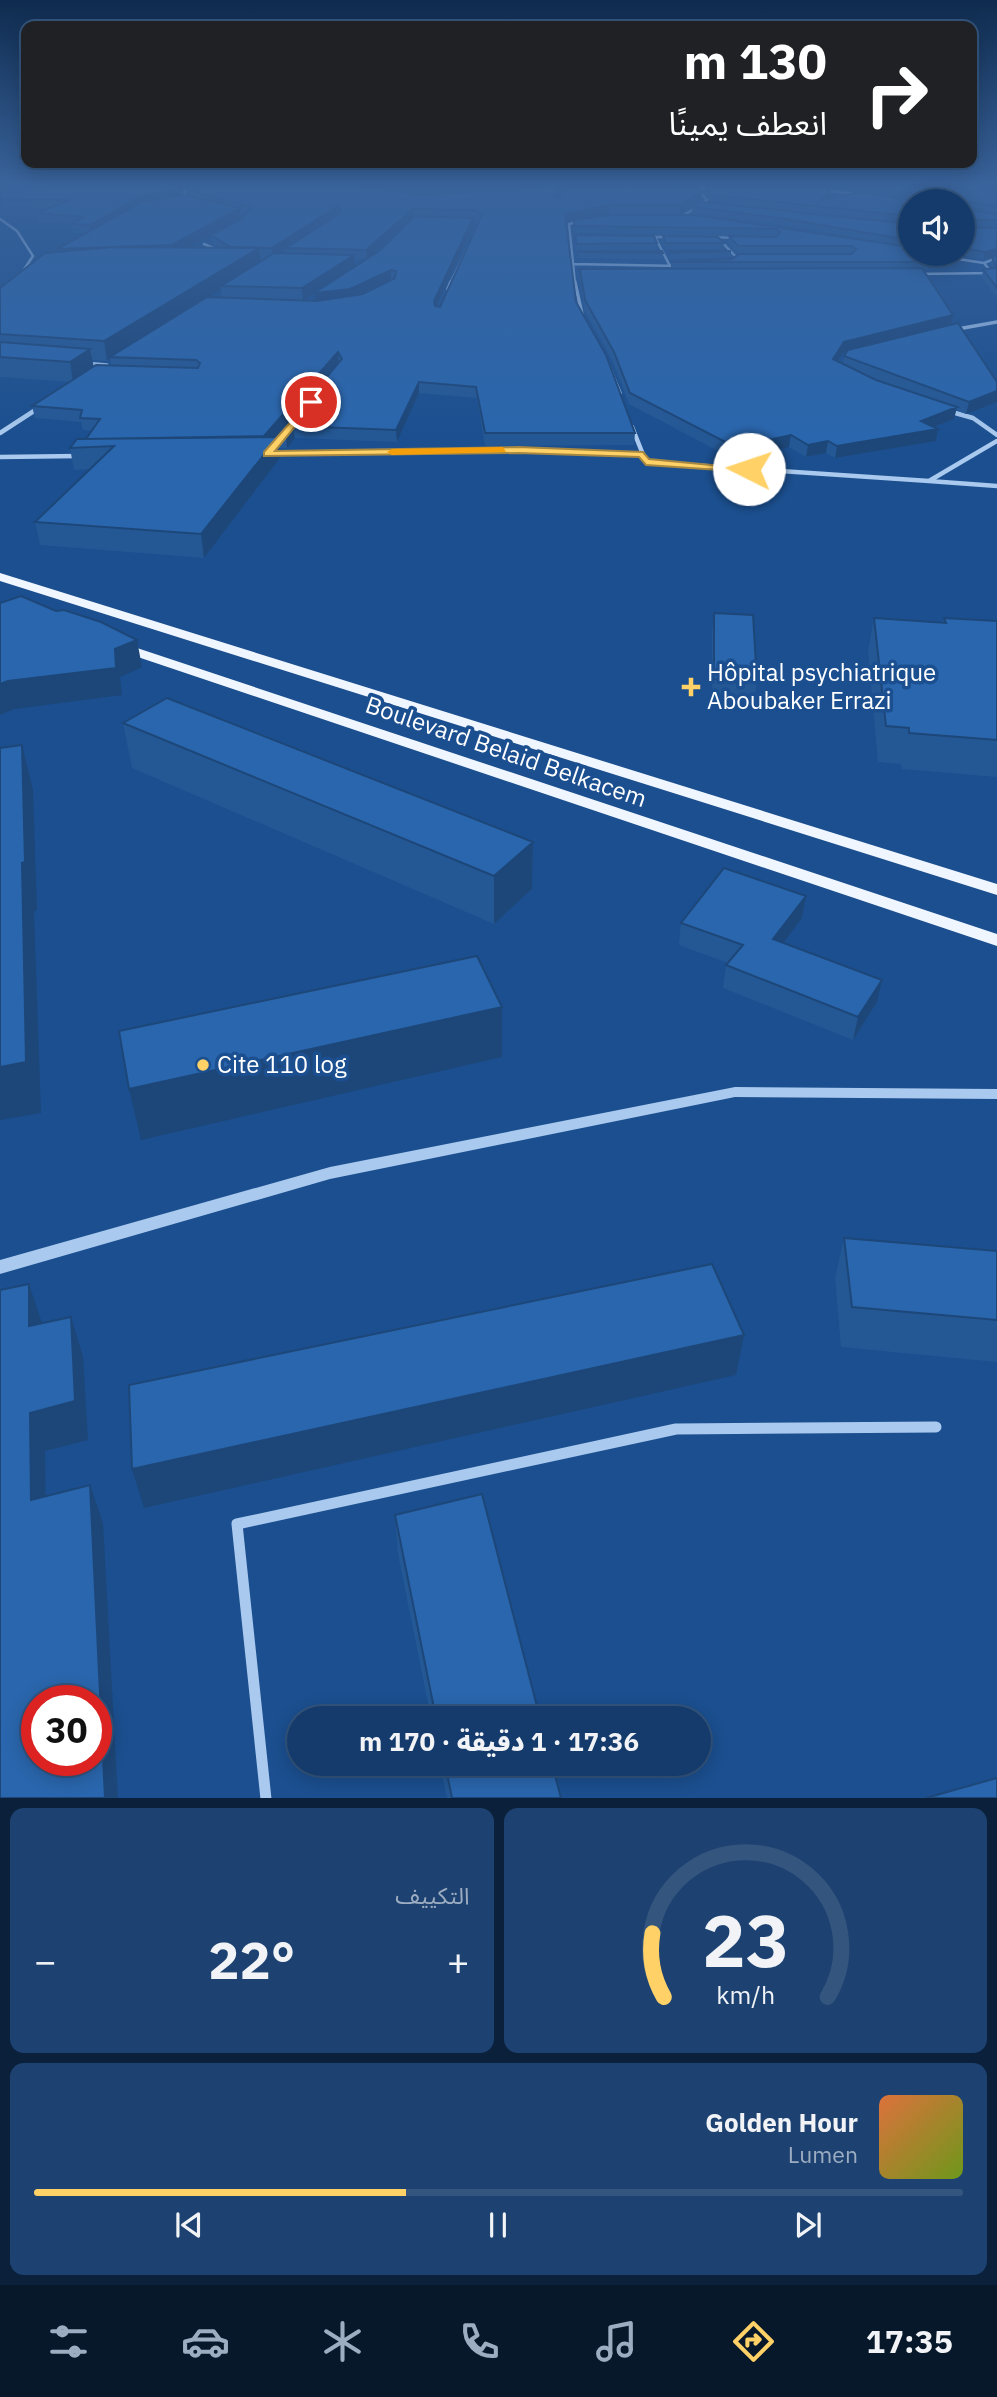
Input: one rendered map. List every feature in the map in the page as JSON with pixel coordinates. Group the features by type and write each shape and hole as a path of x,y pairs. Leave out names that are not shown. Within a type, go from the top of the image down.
{"main road":[{"name":"Boulevard Belaid Belkacem","path":"0,577 997,890"},
{"name":"Boulevard Belaid Belkacem","path":"105,641 997,940"}],"street":[{"path":"17,276 27,267"},
{"path":"443,301 459,267"},
{"path":"572,267 580,311 586,322"},
{"path":"913,274 995,273"},
{"path":"573,274 587,274"},
{"path":"950,330 997,322"},
{"path":"603,353 624,403"},
{"path":"95,372 118,358"},
{"path":"80,363 107,365"},
{"path":"0,433 42,406"},
{"path":"946,410 973,418 997,435"},
{"path":"628,416 646,462 997,486"},
{"path":"929,481 997,441"},
{"path":"275,444 267,454 519,450 643,455"},
{"path":"0,457 81,456"},
{"path":"0,1267 330,1173 735,1092 997,1094"},
{"path":"266,1798 237,1524 676,1429 936,1427"}],"building":[{"path":"27,267 227,267 104,341 0,334 0,288"},
{"path":"252,267 335,267 302,288 221,286"},
{"path":"354,267 450,267 434,301 435,306 440,307 458,267 572,267 576,302 606,355 635,433 485,433 476,387 419,382 396,430 293,426 286,436 277,436 342,359 338,352 264,436 86,439 100,419 80,418 82,410 32,406 96,365 198,368 200,363 196,360 110,357 207,297 317,301 363,294 395,278 396,271 391,270 350,289 314,293"},
{"path":"922,268 953,315 844,342 833,359 876,380 957,407 921,421 938,429 837,446 828,441 808,445 791,435 735,447 630,393 614,352 585,300 580,269"},
{"path":"997,268 997,288 983,269"},
{"path":"958,323 997,382 997,391 969,402 844,356 848,350"},
{"path":"0,342 90,349 70,362 0,357"},
{"path":"278,437 201,534 35,522 114,446 70,448 77,439"},
{"path":"21,596 56,611 64,610 101,622 137,640 115,649 116,668 0,684 0,603"},
{"path":"714,613 753,615 757,681 714,679"},
{"path":"874,618 946,623 944,618 997,621 997,740 909,733 909,728 886,726"},
{"path":"167,698 533,842 494,876 123,723"},
{"path":"22,745 26,1062 0,1067 0,748"},
{"path":"724,868 806,896 773,939 882,980 858,1017 726,965 743,945 681,923"},
{"path":"477,956 502,1007 129,1089 119,1031"},
{"path":"844,1238 997,1251 997,1320 852,1307"},
{"path":"712,1264 744,1335 132,1469 129,1385"},
{"path":"29,1284 29,1326 71,1317 75,1401 30,1413 31,1500 90,1485 100,1685 21,1685 21,1776 104,1776 105,1798 0,1798 0,1290"},
{"path":"482,1494 537,1706 434,1706 395,1515"},
{"path":"447,1776 555,1776 561,1798 452,1798"},
{"path":"997,1778 997,1798 926,1798"}],"slow traffic":[{"path":"392,452 503,450"}],"place":[{"name":"Hôpital psychiatrique Aboubaker Errazi","path":"691,687"},
{"name":"Cite 110 log","path":"203,1065"}],"route":[{"path":"311,402 267,454 519,450 643,455 646,462 749,469"}]}
